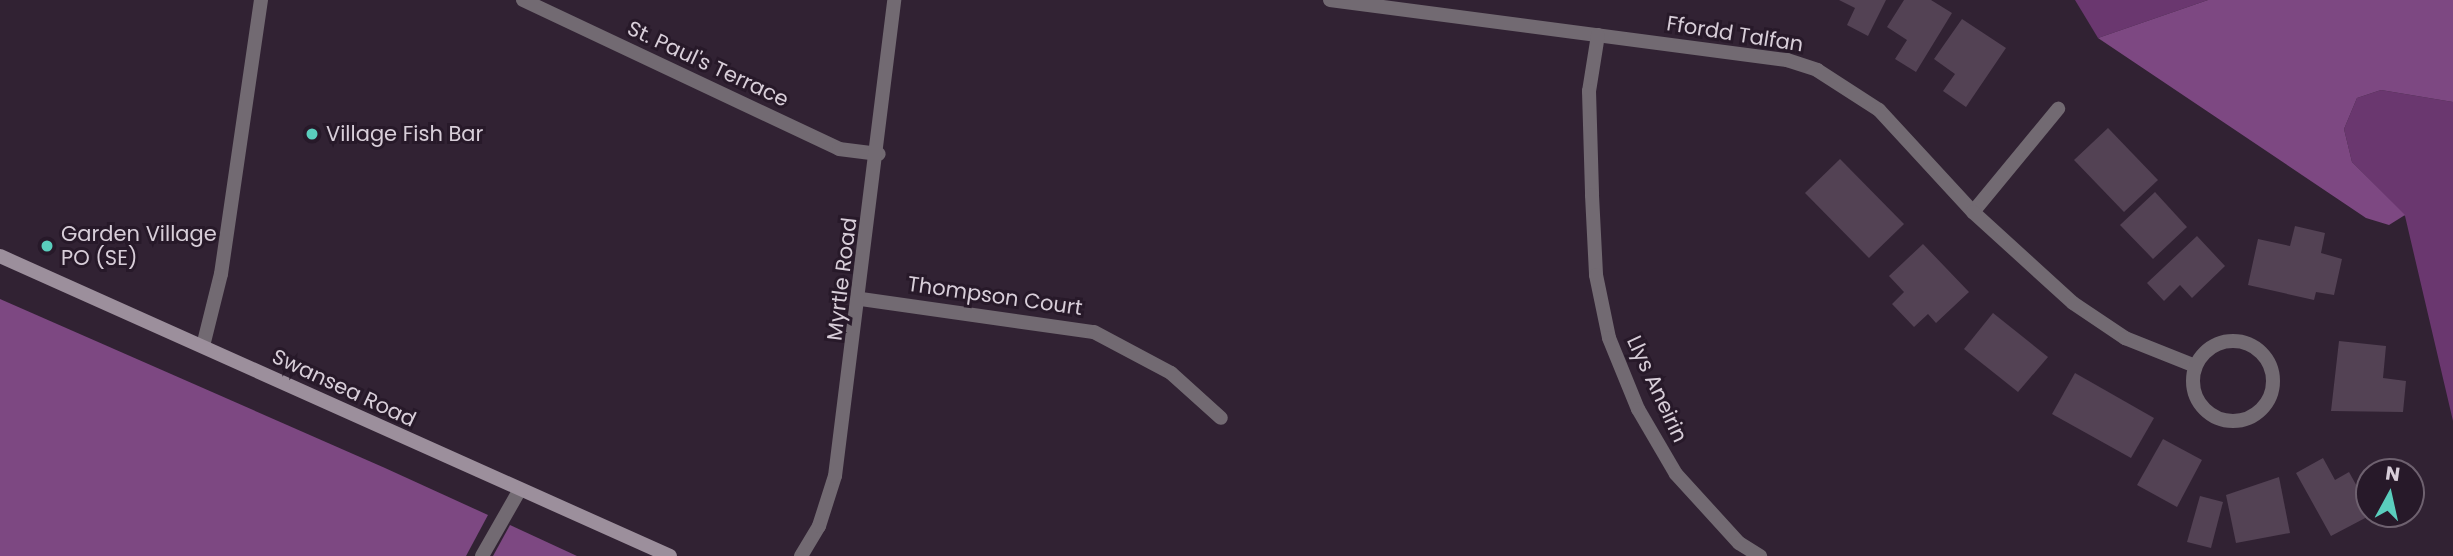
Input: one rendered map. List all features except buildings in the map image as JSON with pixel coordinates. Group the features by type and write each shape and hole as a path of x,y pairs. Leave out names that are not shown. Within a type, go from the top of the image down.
{"main road":[{"name":"Swansea Road","path":"0,256 203,346 518,493 670,556"}],"street":[{"path":"203,346 221,274 261,0"},
{"name":"St. Paul's Terrace","path":"523,0 839,149 878,154"},
{"name":"Myrtle Road","path":"801,556 831,498 861,299 894,0"},
{"name":"Ffordd Talfan","path":"1330,0 1787,60 1817,70 1879,110 1973,212 2073,303 2125,338 2195,366"},
{"name":"Llys Aneirin","path":"1598,36 1589,91 1592,195 1596,275 1609,338 1639,410 1676,474 1739,543 1760,556"},
{"path":"1973,212 2058,109"},
{"name":"Thompson Court","path":"861,299 1094,332 1171,373 1222,418"},
{"path":"2245,342 2268,360 2273,389 2258,414 2229,422 2203,408 2195,396 2195,366 2215,345 2245,342"},
{"path":"482,556 518,493"}],"shaded area":[{"path":"2075,0 2208,0 2098,38"},
{"path":"2208,0 2453,0 2453,102 2381,90 2357,98 2344,129 2352,162 2405,215 2389,225 2366,218 2098,38"},
{"path":"2381,90 2453,102 2453,421 2405,216 2352,162 2344,129 2357,98"},
{"path":"0,299 488,515 466,556 0,556"},
{"path":"510,525 577,556 493,556"}],"place":[{"name":"Village Fish Bar","path":"312,134"},
{"name":"Garden Village PO (SE)","path":"47,246"}]}
